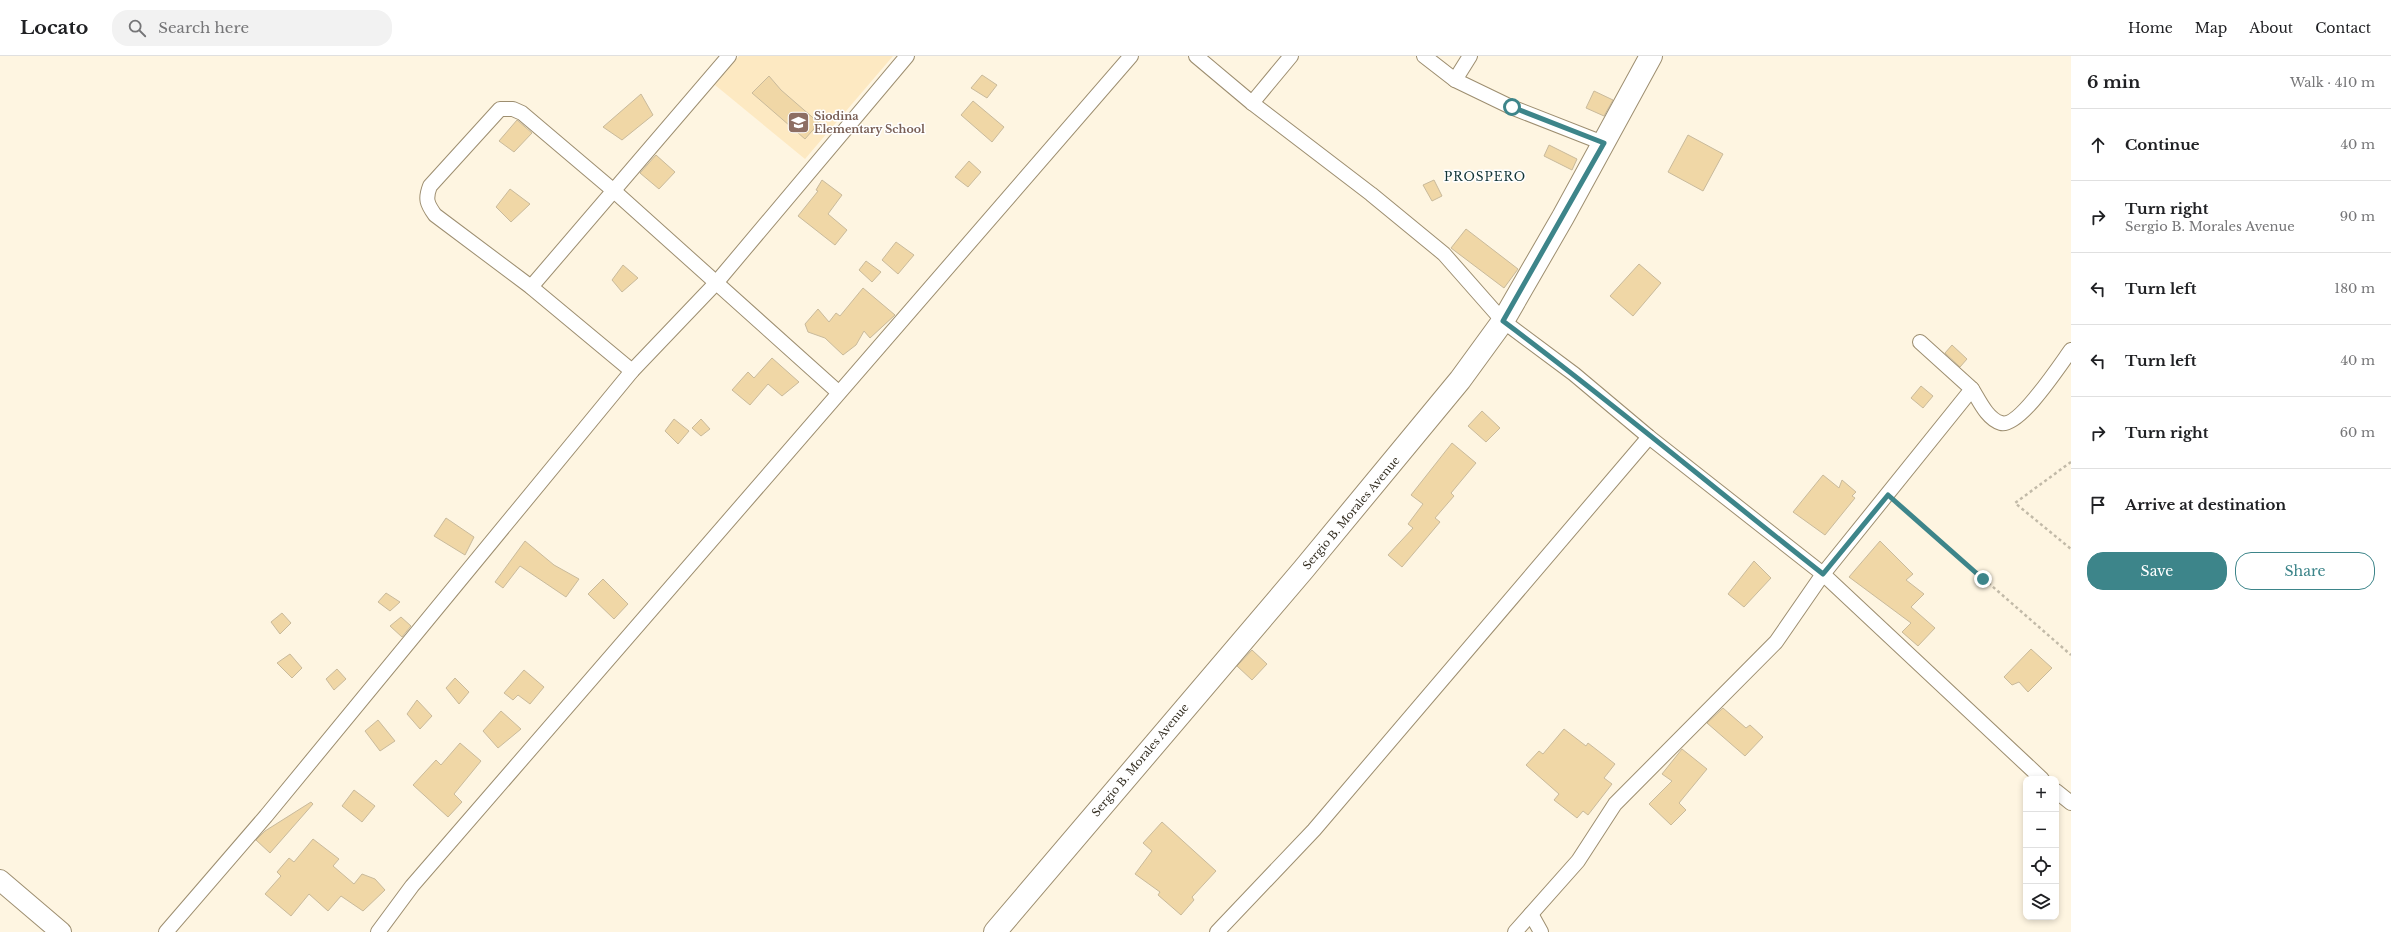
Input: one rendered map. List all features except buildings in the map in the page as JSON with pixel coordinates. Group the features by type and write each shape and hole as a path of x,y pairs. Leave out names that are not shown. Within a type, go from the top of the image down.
{"main road":[{"name":"Sergio B. Morales Avenue","path":"995,932 1412,440 1460,380 1503,321 1604,143 1651,56"}],"street":[{"path":"531,287 729,56"},
{"path":"166,932 266,816 632,371 716,283 907,56"},
{"path":"378,932 412,886 838,392 1131,56"},
{"path":"1196,56 1252,103 1371,194 1444,254 1503,321 1574,374 1649,437 1823,574 2039,776"},
{"path":"1252,103 1291,56"},
{"path":"1424,56 1455,80 1512,107 1604,143"},
{"path":"1455,80 1470,56"},
{"path":"632,371 531,287 435,215 428,205 426,195 430,186 500,109 506,108 522,113 614,191 838,392"},
{"path":"1920,342 1972,389 1989,415 2002,423 2009,423 2026,409 2071,350"},
{"path":"1515,932 1578,861 1615,804 1776,642 1823,574 1972,389"},
{"path":"1217,932 1319,824 1649,437"},
{"path":"2059,793 2071,803"},
{"path":"0,880 60,932"},
{"path":"1531,914 1541,932"}],"path":[{"path":"2071,462 2016,503 2071,549"},
{"path":"1888,495 2071,655"}],"shaded area":[{"name":"Siodina Elementary School","path":"739,56 893,56 805,159 715,85"}],"place":[{"name":"Siodina Elementary School","path":"799,122"}],"district":[{"name":"PROSPERO","path":"1485,176"}],"route":[{"path":"1512,107 1604,143 1503,321 1574,374 1649,437 1823,574 1888,495 1983,579"}]}
